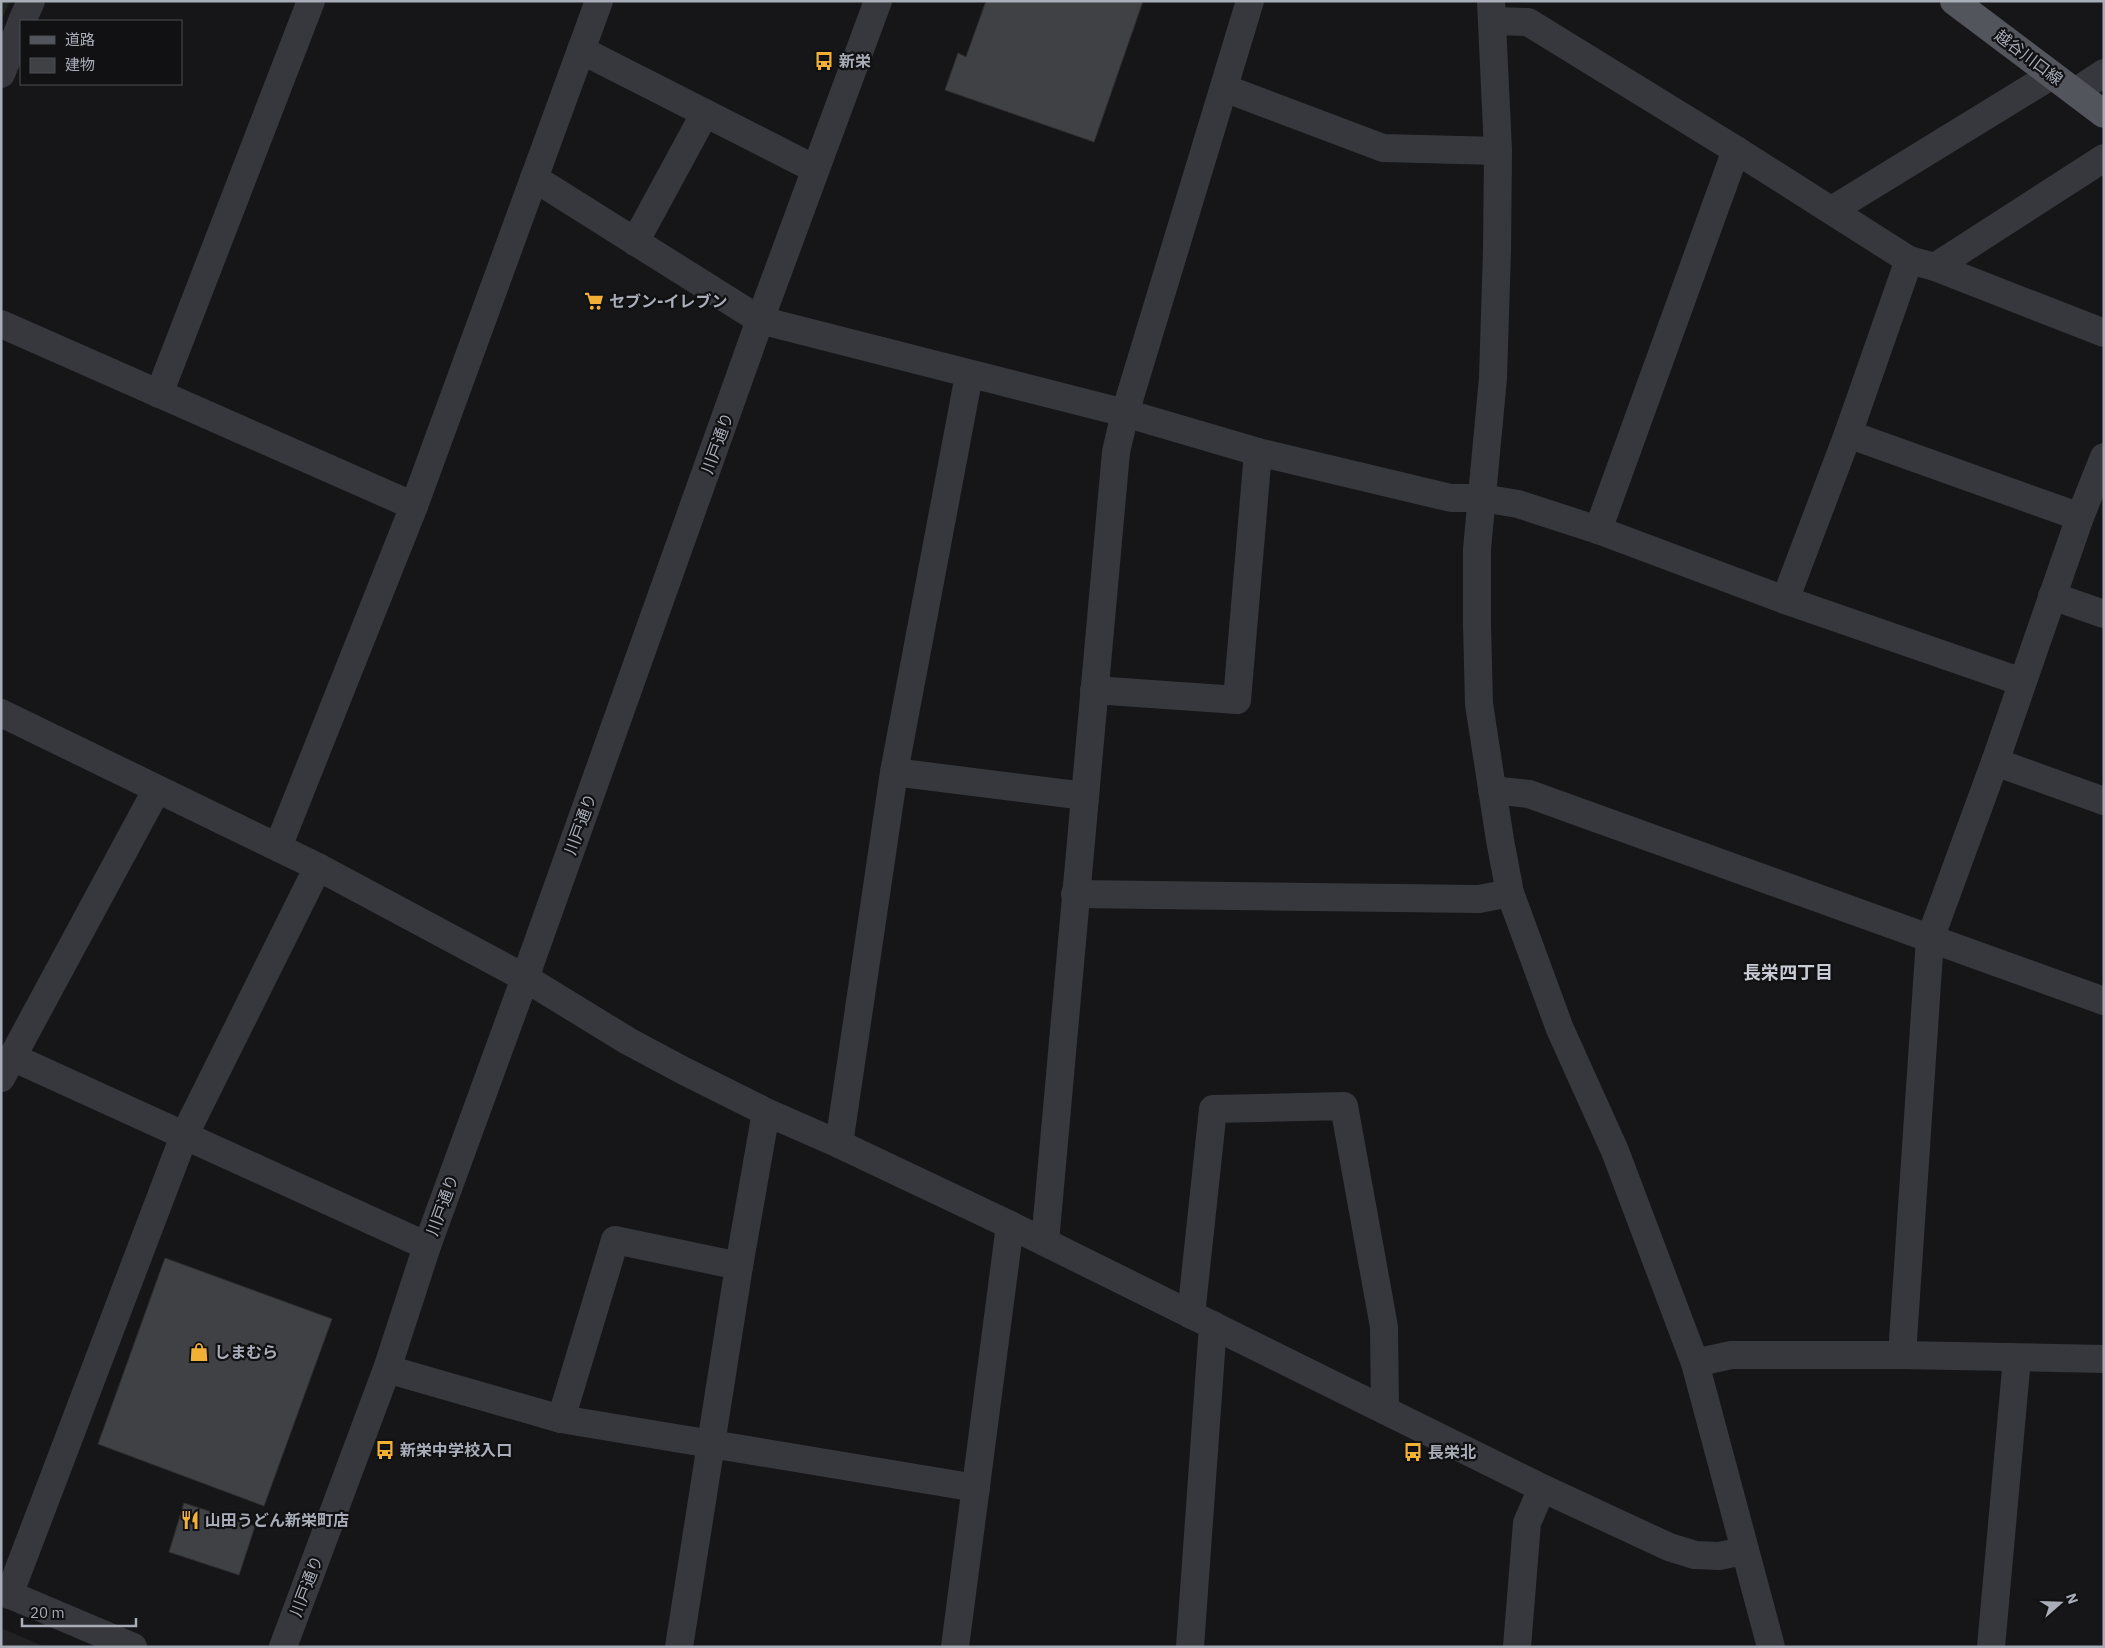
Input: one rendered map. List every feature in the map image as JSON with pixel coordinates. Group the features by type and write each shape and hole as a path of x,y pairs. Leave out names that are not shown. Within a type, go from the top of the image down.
{"main road":[{"name":"越谷川口線","path":"1954,1 2104,114"}],"street":[{"path":"23,20 30,1"},
{"path":"159,394 312,1"},
{"path":"278,847 414,506 599,1"},
{"name":"川戸通り","path":"283,1647 387,1369 427,1246 525,978 760,320 878,1"},
{"path":"1045,1242 1116,452 1125,413 1250,1"},
{"path":"1771,1647 1695,1363 1615,1151 1560,1030 1510,893 1500,840 1479,704 1477,549 1493,378 1497,250 1498,151 1492,11 1528,22 1832,210 1908,260 1935,267 2104,333"},
{"path":"3,63 20,27"},
{"path":"581,50 815,170"},
{"path":"2075,92 2104,73"},
{"path":"1832,210 2052,75"},
{"path":"1224,88 1383,148 1498,151"},
{"path":"635,242 705,113"},
{"path":"1598,530 1736,150"},
{"path":"1935,267 2104,158"},
{"path":"534,178 760,320 969,375 1125,413 1258,452 1450,498 1482,498 1518,504 1598,530 1785,600 2022,682"},
{"path":"1785,600 1848,434 1908,260"},
{"path":"1,324 414,506"},
{"path":"839,1144 894,772 969,375"},
{"path":"1848,434 2080,517"},
{"path":"1094,690 1238,700 1258,452"},
{"path":"1902,1355 1930,938 1995,762 2080,517 2104,457"},
{"path":"2052,596 2104,614"},
{"path":"1,713 318,867 525,978 628,1041 766,1112 839,1144 1010,1225 1542,1488 1669,1547 1695,1555 1719,1556 1744,1550"},
{"path":"1995,762 2104,801"},
{"path":"894,772 1085,796"},
{"path":"157,789 7,1067 184,1136 427,1246"},
{"path":"1492,790 1529,794 2104,1001"},
{"path":"133,1647 5,1593 184,1136 318,867"},
{"path":"1076,894 1479,899 1510,893"},
{"path":"1190,1647 1202,1320 1213,1109 1344,1106 1384,1327 1385,1410"},
{"path":"679,1647 739,1266 766,1112"},
{"path":"956,1647 1010,1225"},
{"path":"561,1419 615,1240 739,1266"},
{"path":"1695,1363 1731,1355 1902,1355 2104,1359"},
{"path":"1991,1647 2017,1358"},
{"path":"387,1369 561,1419 976,1488"},
{"path":"1518,1647 1527,1523 1542,1488"}],"shaded area":[{"path":"1,1 10,1 1,21"},
{"path":"1,1628 45,1647 1,1647"}],"building":[{"path":"986,1 1143,1 1094,142 945,90 958,53 966,57"},
{"path":"165,1258 332,1319 264,1506 98,1444"},
{"path":"184,1503 255,1526 239,1575 169,1552"}],"place":[{"name":"新栄","path":"824,61"},
{"name":"セブン-イレブン","path":"594,301"},
{"name":"しまむら","path":"199,1352"},
{"name":"新栄中学校入口","path":"385,1450"},
{"name":"長栄北","path":"1413,1452"},
{"name":"山田うどん新栄町店","path":"190,1520"}],"district":[{"name":"長栄四丁目","path":"1788,973"}]}
